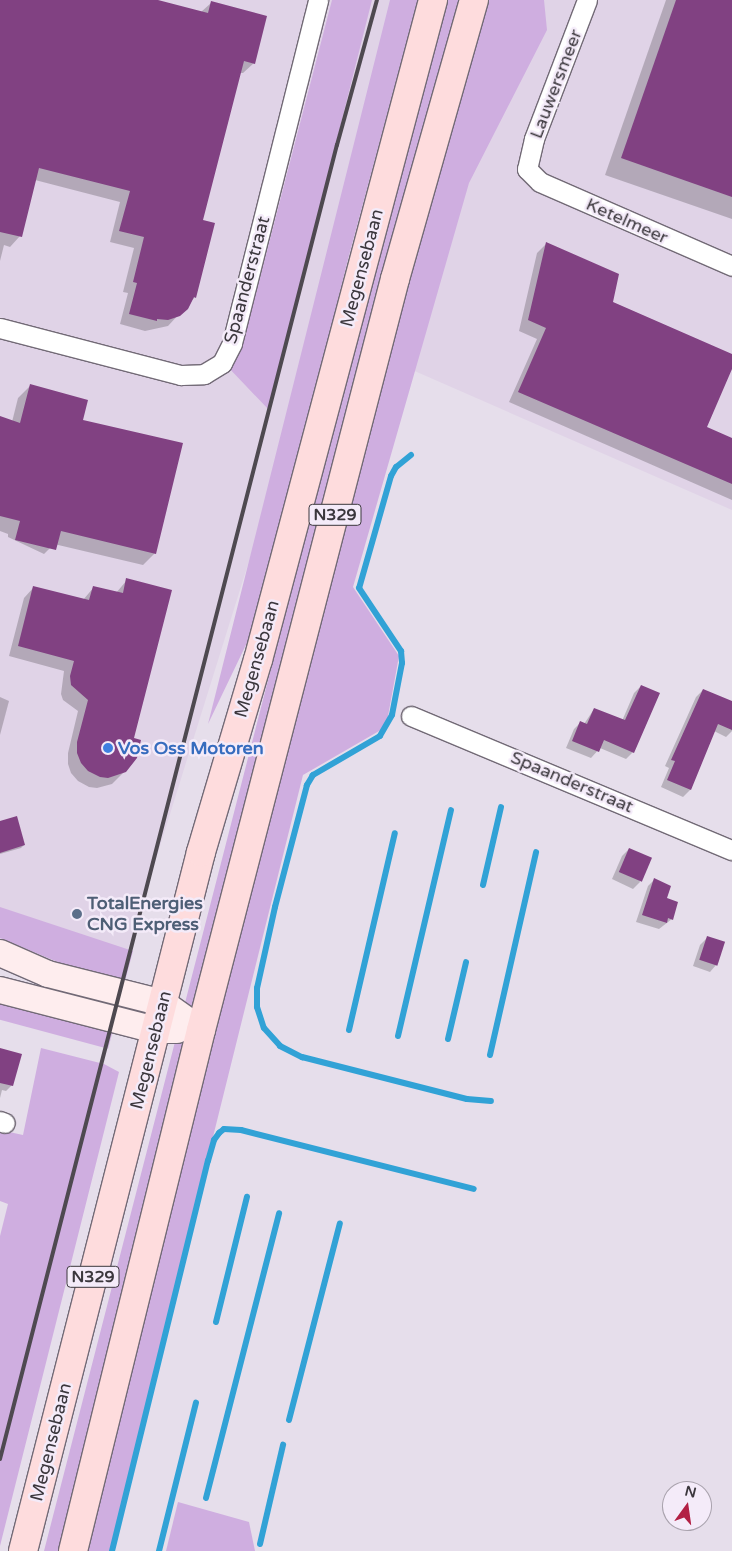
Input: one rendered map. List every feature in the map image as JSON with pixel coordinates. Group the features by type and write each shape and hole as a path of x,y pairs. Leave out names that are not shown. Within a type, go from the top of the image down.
{"main road":[{"name":"Megensebaan","path":"23,1551 201,852 258,660 433,0"},
{"name":"Megensebaan","path":"72,1551 201,1030 395,279 474,0"},
{"path":"0,953 48,974 163,1003 201,1030"},
{"path":"0,990 156,1030 201,1030"}],"street":[{"name":"Spaanderstraat","path":"0,328 181,375 204,374 222,363 232,343 318,0"},
{"name":"Lauwersmeer","path":"527,168 534,139 587,0"},
{"name":"Ketelmeer","path":"527,168 540,182 732,266"},
{"name":"Spaanderstraat","path":"411,716 732,850"}],"shaded area":[{"path":"0,0 732,0 732,510 321,330 117,984 0,957"},
{"path":"332,0 372,0 269,410 227,366 238,350 252,309"},
{"path":"390,0 418,0 348,259 272,568 255,626 208,724"},
{"path":"443,0 544,0 547,30 469,183 353,587 399,656 386,727 303,775 110,1551 44,1551"},
{"path":"0,907 133,951 125,981 65,965 0,938"},
{"path":"0,996 114,1027 108,1049 0,1020"},
{"path":"41,1048 104,1064 119,1072 0,1546 0,1236 8,1204 0,1201 0,1130 23,1135"},
{"path":"178,1502 249,1522 255,1551 166,1551"}],"building":[{"path":"0,0 158,0 208,13 211,1 267,16 255,64 244,61 203,220 215,223 196,298 194,297 188,309 180,316 168,320 157,319 157,321 129,314 137,283 133,282 144,237 119,231 130,191 39,168 22,237 0,232"},
{"path":"676,0 732,0 732,197 621,158"},
{"path":"546,242 619,274 613,302 732,354 732,369 707,427 732,438 732,484 518,392 546,328 528,320"},
{"path":"30,384 88,400 83,420 183,443 156,554 61,531 56,550 15,540 20,521 0,516 0,416 20,423"},
{"path":"126,578 172,590 134,738 141,740 137,758 126,772 108,778 100,777 88,771 81,763 77,753 77,742 88,700 71,685 70,676 74,661 18,646 33,586 89,600 93,586 123,593"},
{"path":"641,685 660,693 634,753 604,740 599,752 572,741 580,721 587,724 594,708 625,720"},
{"path":"703,689 732,701 732,730 718,724 691,790 667,780 675,761 671,760"},
{"path":"17,816 25,845 0,853 0,821"},
{"path":"629,848 652,858 642,882 619,872"},
{"path":"654,878 671,886 667,898 678,902 673,920 668,918 667,923 642,915"},
{"path":"707,936 725,942 717,966 699,960"},
{"path":"0,1048 22,1054 13,1086 0,1083"}],"waterway":[{"path":"411,455 396,467 391,476 359,588 401,651 402,663 392,715 380,736 313,775 307,785 275,907 257,988 257,1007 264,1028 280,1046 302,1057 467,1099 491,1101"},
{"path":"483,885 501,807"},
{"path":"398,1036 451,810"},
{"path":"349,1030 395,833"},
{"path":"490,1055 536,852"},
{"path":"448,1039 466,962"},
{"path":"112,1551 208,1161 214,1140 219,1133 224,1129 241,1130 474,1189"},
{"path":"216,1322 247,1197"},
{"path":"206,1498 279,1213"},
{"path":"289,1420 340,1223"},
{"path":"159,1551 196,1403"},
{"path":"260,1544 283,1445"}],"railway":[{"path":"0,1459 337,145 377,0"}],"place":[{"name":"Vos Oss Motoren","path":"108,748"},
{"name":"TotalEnergies CNG Express","path":"77,914"}]}
